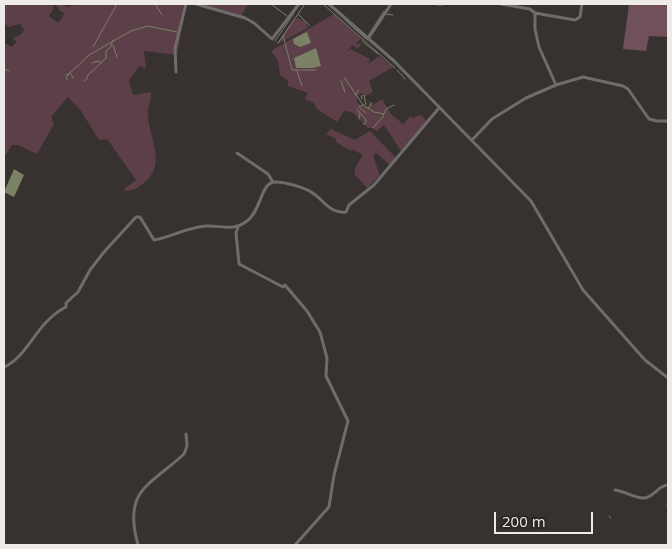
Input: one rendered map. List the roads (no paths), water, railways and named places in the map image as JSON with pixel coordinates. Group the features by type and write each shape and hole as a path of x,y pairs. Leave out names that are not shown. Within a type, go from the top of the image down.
{"street":[{"path":"176,72 175,48 186,4"},
{"path":"196,4 254,22 272,39 300,4"},
{"path":"329,4 394,61 531,201 583,290 645,360 668,378"},
{"path":"368,39 391,4"},
{"path":"501,4 530,8 535,13 576,20 580,17 582,4"},
{"path":"535,13 535,29 539,48 556,85"},
{"path":"472,140 492,119 526,98 556,85 583,78 623,86 628,89 649,119 657,122 668,121"},
{"path":"4,367 18,357 48,319 66,307 66,303 78,292 90,270 136,217 140,217 144,221 154,240 168,238 206,226 228,228 238,226 256,212 265,188 273,182 285,183 311,192 332,210 346,212 349,205 374,185 439,108"},
{"path":"238,153 268,174 273,182"},
{"path":"238,226 236,232 239,264 282,286 284,285 307,311 320,332 327,358 326,376 348,421 334,475 329,507 295,545"},
{"path":"228,228 236,232"},
{"path":"138,545 133,518 134,503 140,493 184,454 186,434"},
{"path":"615,490 643,498 652,495 660,486 668,485"}],"waterway":[{"path":"93,47 117,4"},
{"path":"155,4 162,15"},
{"path":"271,4 287,16"},
{"path":"278,43 305,4"},
{"path":"323,4 395,68"},
{"path":"368,36 384,11"},
{"path":"275,41 294,13"},
{"path":"386,14 393,15"},
{"path":"299,15 310,26"},
{"path":"345,20 366,39"},
{"path":"66,75 89,55 131,31 148,26 177,32"},
{"path":"283,36 285,42"},
{"path":"84,81 106,58 106,51 110,48 113,40"},
{"path":"362,41 378,54"},
{"path":"285,43 292,70 316,70"},
{"path":"113,45 117,57"},
{"path":"92,63 98,61 102,63"},
{"path":"4,69 9,71"},
{"path":"397,70 405,79"},
{"path":"297,71 302,86"},
{"path":"68,80 66,78 70,73"},
{"path":"71,74 73,78"},
{"path":"344,77 363,105 374,112 384,114"},
{"path":"341,81 345,92"},
{"path":"355,95 359,90"},
{"path":"362,96 364,95 366,105"},
{"path":"368,108 372,103"},
{"path":"363,105 359,107 366,113"},
{"path":"373,128 382,118 386,109 394,105"},
{"path":"357,109 366,120 366,123"},
{"path":"359,119 360,113"},
{"path":"667,504 668,510"}]}
